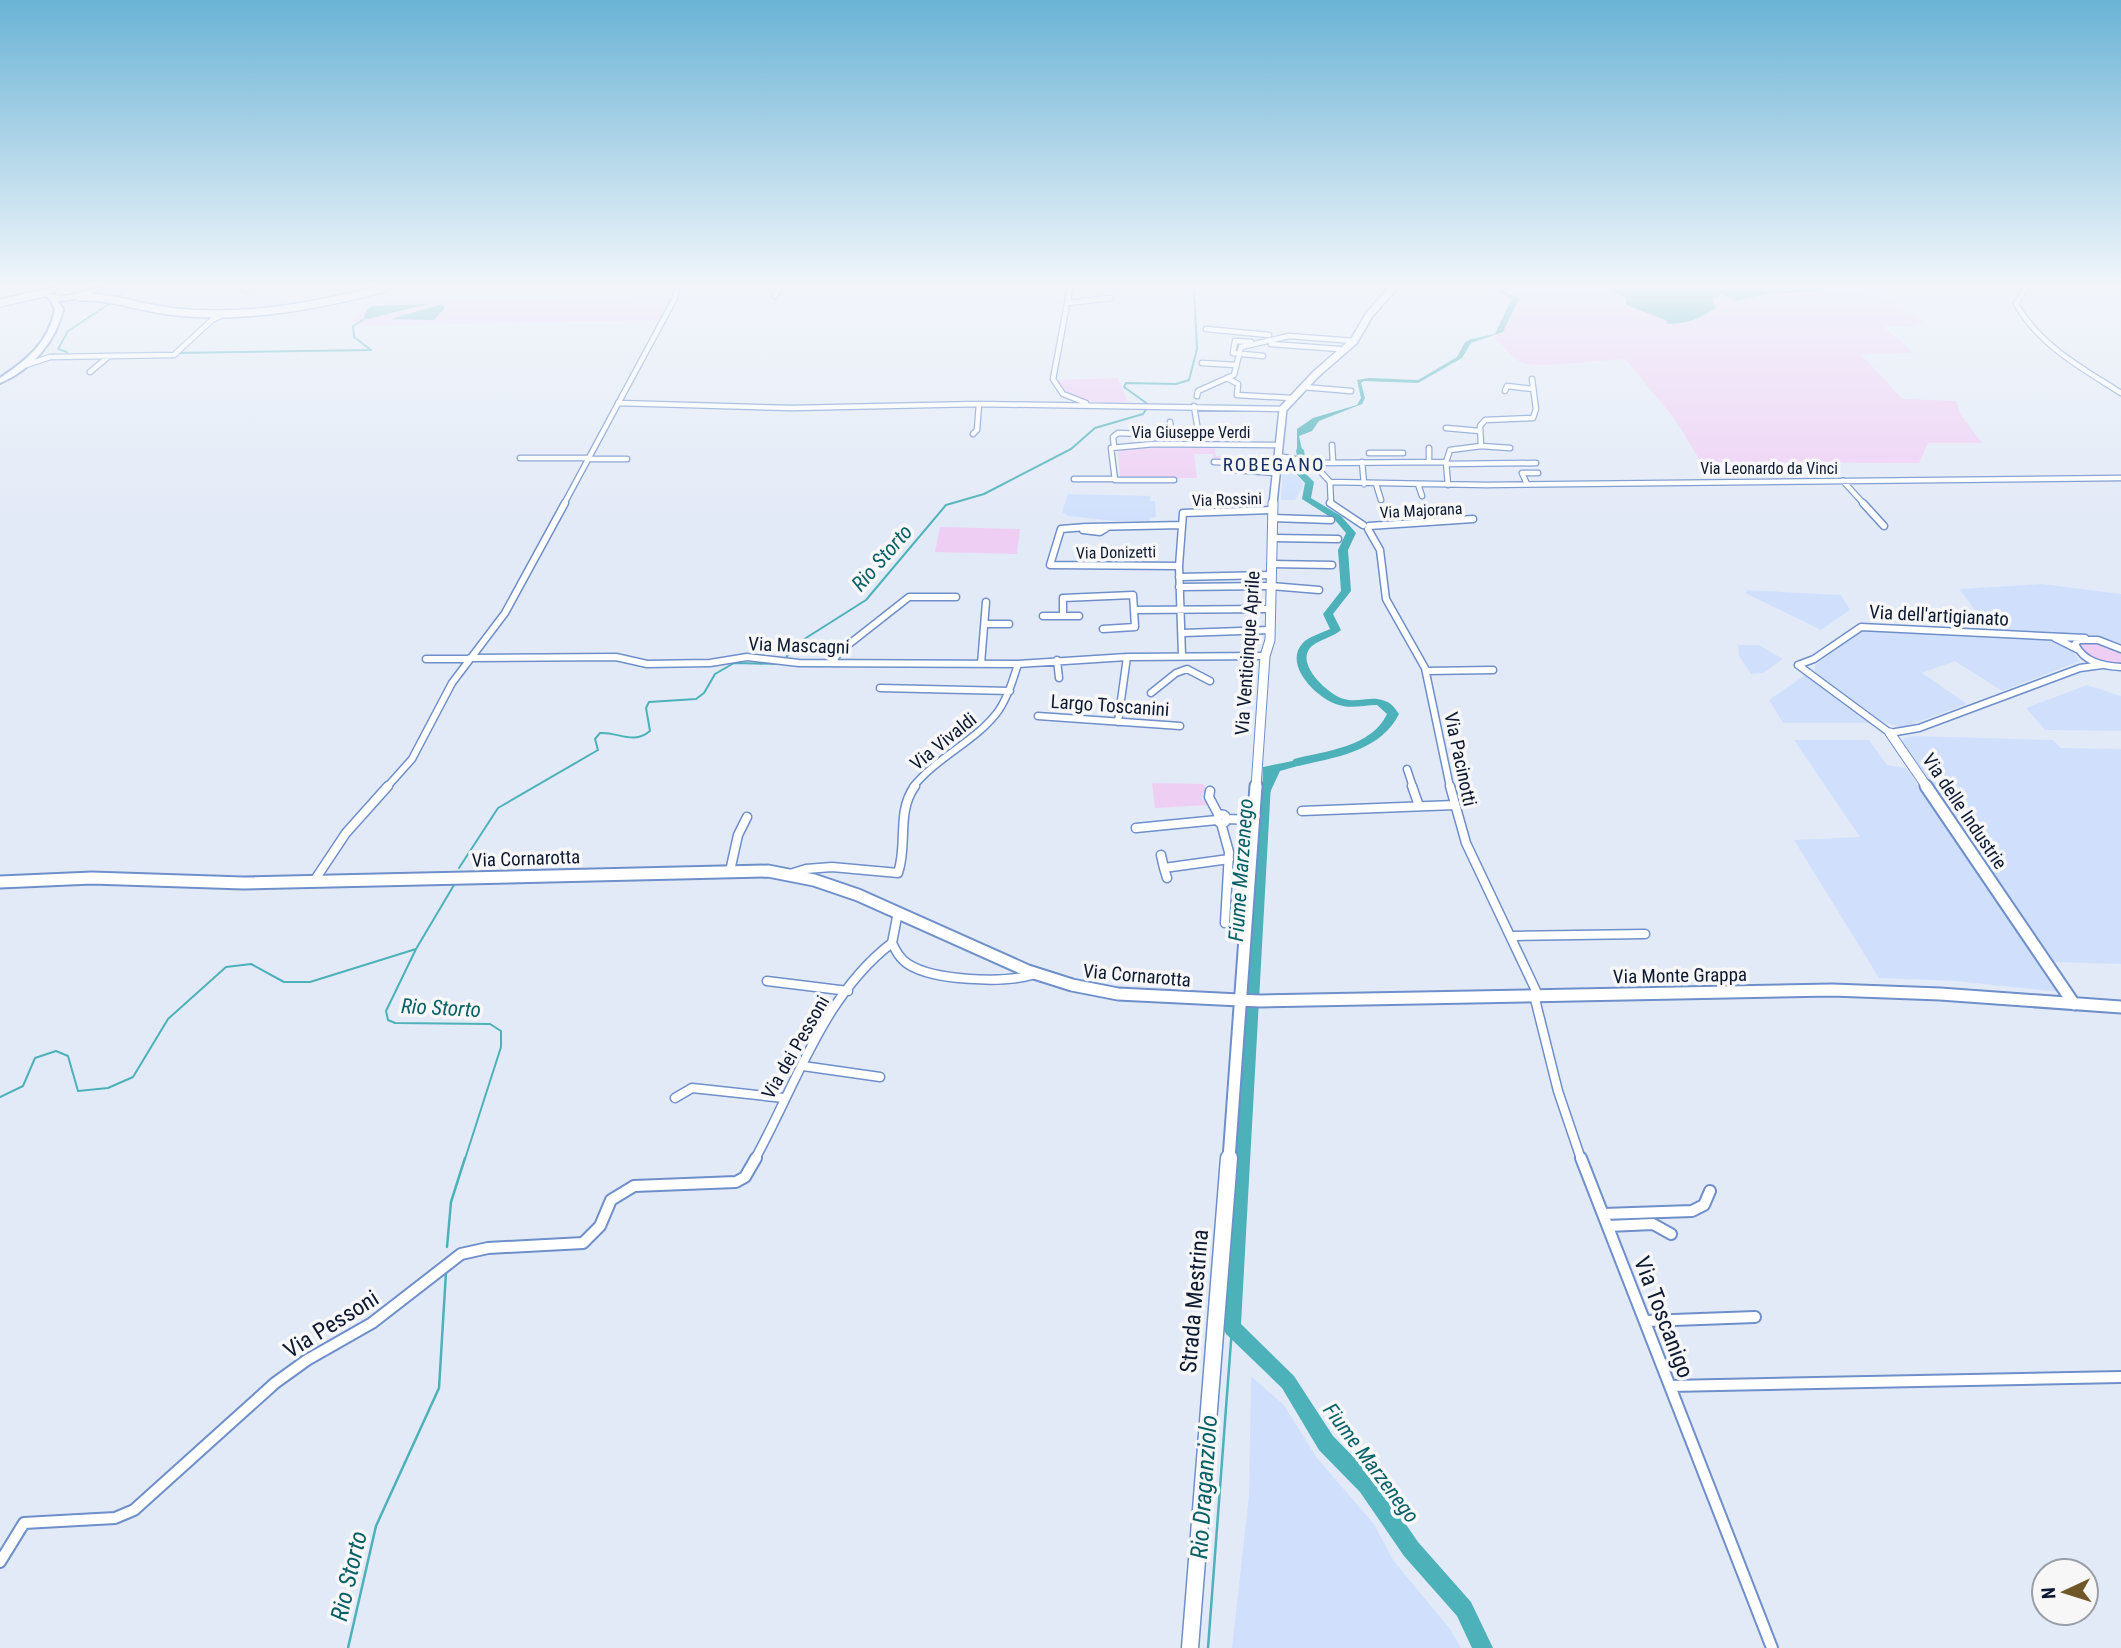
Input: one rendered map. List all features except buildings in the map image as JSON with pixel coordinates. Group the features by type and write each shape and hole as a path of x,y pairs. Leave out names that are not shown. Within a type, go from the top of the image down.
{"main road":[{"path":"0,382 22,365"},
{"path":"1283,409 1326,365"},
{"name":"Via Venticinque Aprile","path":"1244,999 1252,820 1265,656 1270,630 1273,514 1283,409"},
{"name":"Via delle Industrie","path":"1890,733 2074,1004"},
{"name":"Via Cornarotta","path":"0,882 92,878 243,883 730,871 790,874 851,890 1032,975 1078,988 1118,994 1244,999"},
{"name":"Via Monte Grappa","path":"1244,999 1839,990 1940,993 2121,1007"},
{"name":"Strada Mestrina","path":"1190,1648 1244,999"}],"street":[{"path":"19,368 28,365"},
{"path":"90,372 98,365"},
{"path":"314,881 346,833 412,759 452,683 514,598 639,365"},
{"path":"1056,365 1054,385 1070,398 1093,405"},
{"path":"1197,393 1234,375 1237,365"},
{"path":"2080,365 2121,393"},
{"path":"1227,378 1238,384 1237,395 1292,398"},
{"path":"1481,446 1479,426 1485,420 1533,418 1536,409 1532,379"},
{"path":"1506,391 1507,386 1533,389"},
{"path":"1303,387 1350,391"},
{"path":"618,403 792,408 979,404 1283,409"},
{"path":"973,434 977,430 979,404"},
{"path":"1194,406 1200,443"},
{"path":"1170,422 1171,430 1198,430"},
{"path":"1446,428 1480,431"},
{"path":"1114,446 1113,437 1118,433 1143,434"},
{"name":"Via Giuseppe Verdi","path":"1114,479 1111,448 1114,446 1200,443 1278,445"},
{"path":"1332,445 1333,462"},
{"path":"1448,485 1446,463 1450,450 1481,446 1510,448"},
{"path":"1429,448 1433,464"},
{"path":"1369,453 1403,453"},
{"path":"1385,453 1390,462"},
{"path":"1278,456 1314,463 1536,463"},
{"path":"520,458 627,458"},
{"path":"1214,462 1233,463 1233,470 1277,473"},
{"path":"1362,462 1364,484"},
{"path":"1314,463 1330,482 1330,504 1367,527"},
{"path":"1527,484 1522,473 1538,473"},
{"name":"Via Leonardo da Vinci","path":"1330,482 1448,485 2121,478"},
{"path":"1074,479 1174,480"},
{"path":"1843,481 1884,526"},
{"path":"1376,484 1381,500"},
{"path":"1418,484 1422,496"},
{"name":"Via Rossini","path":"1061,529 1182,525 1183,513 1273,514 1331,520"},
{"name":"Via Majorana","path":"1367,527 1473,519"},
{"name":"Via Donizetti","path":"1182,525 1179,566 1182,656"},
{"name":"Via Pacinotti","path":"1367,527 1380,542 1385,598 1415,645 1426,671 1454,805 1467,840 1513,936 1536,995"},
{"name":"Via Donizetti","path":"1061,529 1049,564 1052,566 1179,566"},
{"path":"1272,538 1338,539"},
{"path":"1271,564 1332,565"},
{"path":"1179,577 1271,575"},
{"path":"1179,587 1271,586 1320,590"},
{"path":"1063,616 1063,598 1133,595 1135,627 1103,629"},
{"path":"832,663 839,652 909,597 956,597"},
{"path":"981,664 986,602"},
{"path":"1134,610 1270,609"},
{"path":"1043,616 1079,616"},
{"path":"985,624 1009,624"},
{"name":"Via dell'artigianato","path":"1798,665 1814,659 1861,627 2085,638 2107,642 2121,649"},
{"path":"1183,633 1270,630"},
{"name":"Via dell'artigianato","path":"2047,636 2077,649 2084,657 2105,666"},
{"path":"2077,649 2076,642 2085,638"},
{"name":"Via Mascagni","path":"426,659 616,657 646,664 716,663 747,657 782,662 1017,664 1128,657 1265,656"},
{"path":"1118,722 1128,657"},
{"path":"2080,668 2084,657"},
{"path":"1058,660 1059,678"},
{"name":"Via Vivaldi","path":"790,874 795,870 814,867 865,868 896,875 900,868 904,806 911,791 932,765 990,723 1010,691 1017,664"},
{"name":"Via delle Industrie","path":"1798,665 1890,733"},
{"path":"2105,666 2121,673"},
{"name":"Via dell'artigianato","path":"1890,733 1919,728 2080,668 2121,667"},
{"path":"1151,693 1175,673 1187,670 1210,681"},
{"path":"1426,671 1493,670"},
{"name":"Via Vivaldi","path":"880,688 1010,691"},
{"name":"Largo Toscanini","path":"1038,716 1180,726"},
{"path":"1406,769 1419,806"},
{"path":"1210,791 1209,797 1221,819 1229,859 1225,923"},
{"path":"1303,811 1454,805"},
{"path":"730,871 738,835 747,817"},
{"path":"1136,828 1221,819 1252,820"},
{"path":"1161,855 1167,878"},
{"path":"1164,867 1229,859"},
{"path":"892,943 894,921 899,912"},
{"path":"1513,936 1645,934"},
{"name":"Via Cornarotta","path":"892,943 905,963 940,975 1019,979 1032,975"},
{"name":"Via dei Pessoni","path":"710,1185 736,1182 745,1177 784,1098 848,991 876,953 892,943"},
{"path":"767,981 848,991"},
{"name":"Via Toscanigo","path":"1536,995 1565,1114 1772,1648"},
{"path":"803,1066 880,1077"},
{"path":"675,1098 692,1088 784,1098"},
{"name":"Via Pessoni","path":"0,1562 24,1522 115,1518 134,1510 275,1383 307,1360 372,1323 461,1254 488,1248 570,1247 593,1236 611,1200 622,1191 652,1184 710,1185"},
{"path":"1603,1214 1692,1211 1703,1205 1710,1191"},
{"path":"1608,1226 1653,1224 1671,1234"},
{"path":"1646,1321 1755,1317"},
{"path":"1670,1386 2121,1377"}],"shaded area":[{"path":"1630,365 1871,365 1902,399 1956,401 1960,414 1982,443 1928,443 1919,463 1701,462 1674,418"},
{"path":"1118,378 1128,402 1078,399 1062,389 1057,380"},
{"path":"1215,446 1216,456 1228,457 1229,461 1214,461 1213,454 1194,454 1197,478 1120,478 1118,450 1123,447"},
{"path":"1283,466 1288,467 1302,481 1303,487 1295,500 1281,500"},
{"path":"1068,494 1150,496 1150,501 1155,501 1156,517 1149,518 1150,521 1114,521 1068,516 1062,512"},
{"path":"940,527 1020,529 1017,554 935,552"},
{"path":"2042,584 2121,594 2121,646 2091,636 1991,631 1959,589"},
{"path":"1747,590 1841,595 1850,610 1821,630 1745,593"},
{"path":"1863,630 2050,640 2069,647 2080,661 2002,691 1955,661 1922,673 1967,704 1901,728 1882,721 1815,672 1815,665"},
{"path":"2093,640 2121,652 2121,663 2097,661 2079,646 2081,642"},
{"path":"1738,645 1759,645 1783,659 1763,673 1751,674 1739,656"},
{"path":"1805,675 1872,723 1783,723 1769,700"},
{"path":"2087,685 2121,696 2121,731 2045,730 2026,708"},
{"path":"1915,736 2053,740 2061,748 2121,749 2121,964 2055,962 1903,742 1904,738"},
{"path":"1794,740 1869,740 1887,765 1906,768 2060,992 1955,981 1879,978 1794,840 1860,837"},
{"path":"1152,783 1203,784 1208,791 1202,794 1202,799 1209,805 1155,808"},
{"path":"1251,1376 1284,1405 1317,1458 1374,1524 1393,1560 1450,1629 1461,1648 1232,1648 1249,1495"}],"water":[{"path":"1444,365 1450,365 1418,383 1364,381 1361,383 1365,398 1362,404 1319,421 1312,431 1299,436 1304,458 1297,457 1297,429 1313,418 1357,405 1361,398 1357,380 1418,380"},
{"path":"1312,757 1315,761 1280,771 1267,799 1262,799 1263,767"}],"waterway":[{"name":"Rio Storto","path":"784,660 798,643 866,600 946,505 984,494 1071,449 1095,428 1143,414 1149,405 1124,387 1126,383 1176,384 1189,380 1193,365"},
{"name":"Fiume Marzenego","path":"1298,762 1366,741 1379,734 1388,725 1393,714 1388,707 1377,702 1350,704 1337,701 1320,688 1303,667 1302,655 1306,645 1336,630 1328,614 1346,591 1343,550 1351,533 1338,518 1306,499 1310,482 1292,465 1301,458 1300,450"},
{"name":"Rio Storto","path":"459,868 498,808 598,750 595,739 600,733 632,738 644,735 650,731 646,708 649,702 696,699 704,693 715,674 734,663 780,664"},
{"name":"Fiume Marzenego","path":"1265,784 1232,1328 1288,1382 1326,1443 1367,1485 1411,1549 1464,1609 1483,1648"},
{"name":"Rio Storto","path":"416,949 454,885"},
{"path":"0,1097 23,1086 35,1058 56,1051 68,1056 78,1091 108,1088 133,1077 168,1019 226,967 251,964 284,982 310,982 416,949"},
{"name":"Rio Storto","path":"416,949 386,1011 388,1020 395,1023 490,1024 501,1031 501,1047 465,1159"},
{"name":"Rio Storto","path":"447,1247 451,1202 465,1158"},
{"name":"Rio Storto","path":"348,1648 376,1526 439,1388 446,1272"},
{"name":"Rio Draganziolo","path":"1208,1648 1232,1328"}],"district":[{"name":"ROBEGANO","path":"1274,464"}]}
